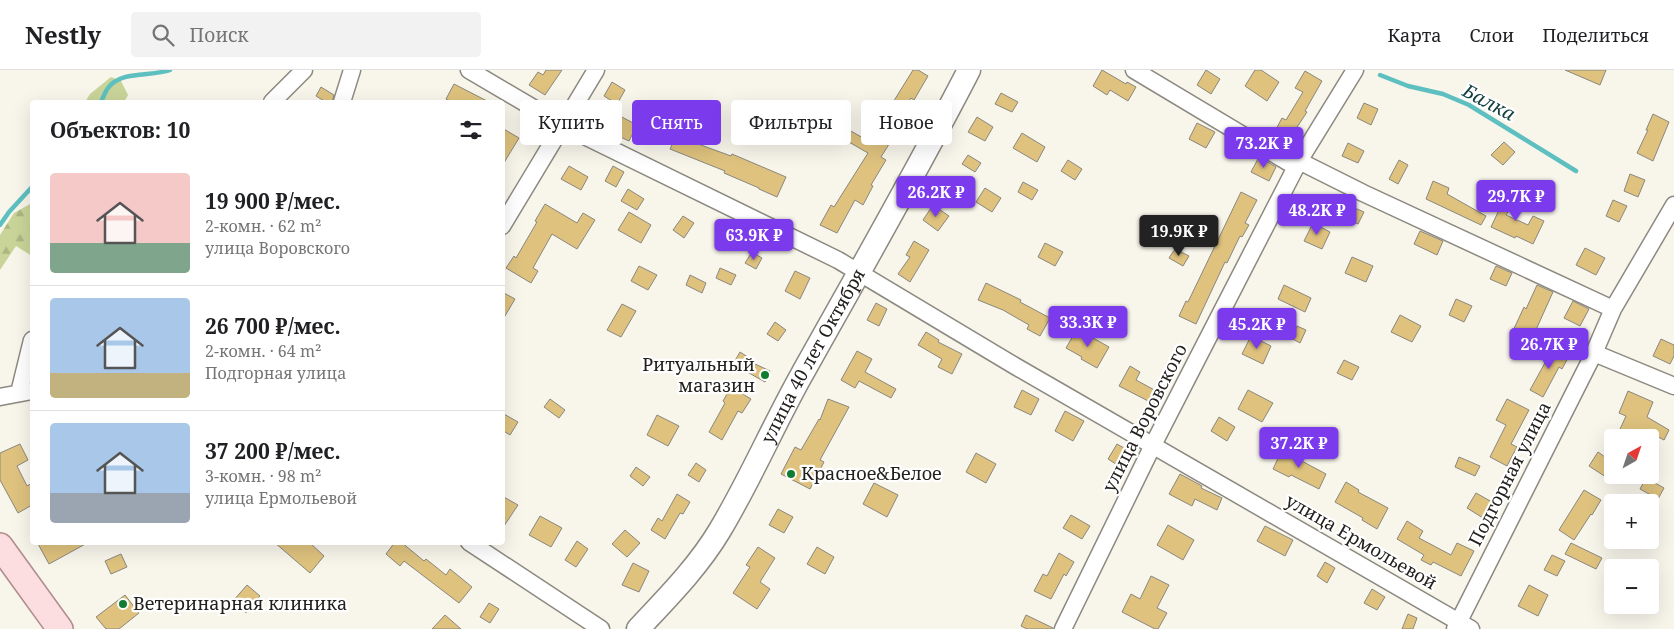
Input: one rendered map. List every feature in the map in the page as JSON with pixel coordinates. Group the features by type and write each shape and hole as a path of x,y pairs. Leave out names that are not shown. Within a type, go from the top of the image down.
{"main road":[{"path":"0,546 60,629"}],"street":[{"path":"274,100 304,70"},
{"path":"343,100 352,70"},
{"name":"улица Ермольевой","path":"469,70 520,100"},
{"path":"579,100 596,70"},
{"name":"улица 40 лет Октября","path":"638,629 678,586 720,530 800,378 860,272 969,70"},
{"path":"1134,70 1297,164 1614,309"},
{"name":"улица Воровского","path":"1062,629 1152,445 1297,164 1355,70"},
{"path":"505,221 552,145"},
{"name":"улица Ермольевой","path":"603,145 860,272 1016,366 1461,627"},
{"name":"Подгорная улица","path":"1461,627 1614,309 1674,205"},
{"path":"1594,353 1674,386"},
{"path":"0,397 26,392 30,357"},
{"path":"474,545 601,629"}],"green space":[{"path":"111,77 121,81 128,95 125,100 86,100 90,94"},
{"path":"30,204 30,255 16,246 0,270 0,235 14,213"}],"building":[{"path":"546,70 562,70 545,95 529,85 538,72 543,75"},
{"path":"913,70 918,70 928,76 914,100 911,98 910,100 894,100"},
{"path":"1102,70 1126,84 1127,82 1136,87 1128,101 1110,90 1107,95 1093,86"},
{"path":"1206,70 1220,79 1211,94 1197,85"},
{"path":"1255,70 1261,70 1279,82 1267,101 1245,86"},
{"path":"1565,70 1606,70 1600,85"},
{"path":"1305,71 1322,81 1305,111 1307,112 1288,141 1274,133 1282,118 1286,120 1303,92 1295,88"},
{"path":"612,82 625,90 619,100 610,100 604,96"},
{"path":"454,84 485,100 448,100 446,99"},
{"path":"321,87 334,95 333,100 323,100 316,96"},
{"path":"1001,93 1018,102 1012,112 995,104"},
{"path":"1364,103 1378,109 1371,125 1357,118"},
{"path":"1653,114 1669,122 1653,161 1637,153"},
{"path":"622,117 632,122 632,135 629,141 622,138"},
{"path":"977,117 993,127 985,141 968,132"},
{"path":"1197,123 1215,132 1206,148 1189,139"},
{"path":"505,130 519,138 505,161"},
{"path":"851,131 861,137 861,145 888,145 881,157 886,160 871,185 873,186 863,205 855,200 837,233 820,225 831,205 834,207 868,153 851,143"},
{"path":"1022,133 1045,147 1037,162 1013,148"},
{"path":"1504,142 1515,152 1503,165 1491,155"},
{"path":"1348,143 1364,151 1358,163 1342,156"},
{"path":"672,145 701,145 731,156 732,154 786,177 777,197 724,173 725,171 670,149"},
{"path":"968,155 981,163 975,172 962,164"},
{"path":"1259,157 1276,167 1269,181 1251,172"},
{"path":"1068,160 1082,169 1075,180 1061,171"},
{"path":"1399,160 1408,165 1398,184 1389,179"},
{"path":"569,166 588,177 581,190 561,179"},
{"path":"613,166 624,172 616,187 605,181"},
{"path":"1630,174 1645,180 1638,197 1624,191"},
{"path":"1433,181 1449,188 1447,194 1486,216 1481,225 1426,199"},
{"path":"1023,182 1038,190 1032,200 1018,192"},
{"path":"985,188 1001,198 992,212 976,202"},
{"path":"628,189 644,199 637,210 621,201"},
{"path":"1509,189 1519,195 1506,215 1528,225 1533,216 1544,221 1533,244 1491,227"},
{"path":"1241,192 1257,200 1245,223 1249,225 1242,237 1240,236 1227,263 1225,262 1196,324 1179,316 1186,301 1188,302"},
{"path":"1613,200 1627,206 1619,222 1606,216"},
{"path":"1343,203 1364,212 1358,224 1337,215"},
{"path":"545,204 577,223 583,213 595,220 577,249 552,234 533,268 538,271 531,283 506,268 514,256 516,258"},
{"path":"933,205 949,216 938,231 923,220"},
{"path":"629,212 651,225 641,243 618,230"},
{"path":"683,216 694,223 684,238 673,230"},
{"path":"1313,223 1330,232 1322,249 1304,241"},
{"path":"1420,231 1443,241 1437,255 1414,244"},
{"path":"914,241 929,250 910,282 898,274 910,257 906,255"},
{"path":"1045,243 1063,252 1055,266 1038,257"},
{"path":"1585,248 1605,258 1596,275 1576,265"},
{"path":"1175,249 1189,256 1183,266 1169,258"},
{"path":"752,252 762,258 756,269 745,263"},
{"path":"1352,257 1373,266 1366,282 1345,273"},
{"path":"639,266 657,275 648,290 631,281"},
{"path":"1496,266 1512,273 1506,286 1490,279"},
{"path":"720,268 736,275 731,285 716,278"},
{"path":"795,271 810,278 800,299 785,291"},
{"path":"690,275 706,283 702,293 686,285"},
{"path":"986,283 1021,300 1020,302 1050,318 1040,336 1027,329 1029,325 1003,310 978,300"},
{"path":"1284,285 1311,298 1305,312 1278,299"},
{"path":"1537,285 1553,292 1530,343 1512,333"},
{"path":"505,294 515,299 505,316"},
{"path":"1456,299 1472,306 1464,322 1449,315"},
{"path":"1573,301 1589,309 1580,326 1564,318"},
{"path":"876,303 887,309 879,326 867,320"},
{"path":"622,304 636,311 621,337 607,330"},
{"path":"1400,315 1421,326 1412,342 1391,332"},
{"path":"775,322 786,330 778,341 767,334"},
{"path":"1297,326 1306,330 1300,343 1291,338"},
{"path":"1077,329 1109,347 1097,368 1066,348"},
{"path":"926,332 939,340 938,342 962,354 952,374 938,367 942,359 918,345"},
{"path":"1251,336 1271,346 1263,364 1242,354"},
{"path":"1661,339 1674,345 1674,356 1670,364 1653,356"},
{"path":"1548,345 1569,356 1562,369 1559,367 1543,397 1530,390 1546,361 1541,358"},
{"path":"857,351 872,359 865,372 896,389 891,398 859,381 855,388 841,380"},
{"path":"740,352 754,361 753,363 770,371 765,382 733,364"},
{"path":"1344,360 1359,367 1352,380 1337,373"},
{"path":"1130,366 1140,372 1136,380 1160,393 1154,404 1119,386"},
{"path":"731,387 751,399 742,413 738,411 722,440 709,432 725,403 723,401"},
{"path":"1022,390 1039,399 1031,415 1014,407"},
{"path":"1248,390 1273,403 1262,422 1238,409"},
{"path":"1628,391 1653,402 1647,417 1669,430 1664,440 1659,437 1659,429 1620,429 1626,416 1619,413"},
{"path":"550,399 565,410 559,418 544,407"},
{"path":"828,399 849,407 820,460 824,462 810,489 781,474 795,447 801,450 820,420"},
{"path":"1507,399 1529,410 1511,444 1517,447 1507,466 1490,457 1506,425 1496,420"},
{"path":"1065,411 1084,421 1073,441 1055,431"},
{"path":"505,415 518,422 510,435 505,432"},
{"path":"657,415 679,426 668,446 647,435"},
{"path":"1219,417 1235,427 1227,441 1211,431"},
{"path":"20,444 28,460 17,466 27,486 30,484 30,506 18,513 0,480 0,453"},
{"path":"1117,444 1131,452 1122,468 1108,459"},
{"path":"1283,448 1300,456 1298,459 1326,474 1319,489 1291,475 1289,477 1273,469"},
{"path":"1598,452 1604,456 1604,476 1589,466"},
{"path":"976,453 996,464 986,483 966,472"},
{"path":"1459,457 1480,466 1475,476 1455,467"},
{"path":"696,463 706,470 699,482 688,475"},
{"path":"636,467 650,477 643,486 630,476"},
{"path":"1180,474 1202,486 1201,488 1222,498 1217,510 1195,499 1192,506 1169,494"},
{"path":"1346,482 1359,490 1358,492 1388,508 1377,529 1362,520 1363,518 1335,502"},
{"path":"874,483 898,495 887,517 863,504"},
{"path":"1643,484 1657,484 1664,488 1659,497 1659,494 1649,494 1640,489"},
{"path":"1584,490 1601,500 1574,540 1559,530"},
{"path":"1476,493 1492,502 1483,518 1467,508"},
{"path":"677,494 690,502 683,514 680,513 665,539 651,530 658,518 662,521"},
{"path":"505,498 518,505 505,524"},
{"path":"778,509 793,517 784,533 769,525"},
{"path":"1071,515 1090,526 1082,539 1063,528"},
{"path":"540,516 562,528 551,547 529,535"},
{"path":"1407,521 1423,531 1419,538 1451,555 1457,543 1474,551 1461,576 1433,562 1431,565 1421,560 1424,555 1397,539"},
{"path":"1168,525 1194,540 1183,560 1157,545"},
{"path":"1265,526 1293,540 1285,556 1257,541"},
{"path":"625,530 640,543 627,557 612,544"},
{"path":"577,541 588,549 576,567 565,560"},
{"path":"1571,543 1602,558 1596,569 1565,554"},
{"path":"39,545 84,545 49,564"},
{"path":"277,545 312,545 324,556 310,573"},
{"path":"393,545 405,545 424,561 426,559 446,575 450,569 472,587 459,603 404,561 400,566 386,554"},
{"path":"758,547 775,558 760,582 770,589 757,609 733,593 750,567 746,565"},
{"path":"817,547 834,557 825,574 807,564"},
{"path":"1059,553 1074,562 1066,576 1064,574 1051,599 1034,591 1043,574 1047,576"},
{"path":"121,554 127,567 111,574 105,561"},
{"path":"1552,555 1565,561 1557,576 1544,570"},
{"path":"1325,562 1335,568 1327,583 1317,576"},
{"path":"633,563 649,571 639,592 622,585"},
{"path":"1151,576 1169,585 1157,608 1167,613 1158,629 1122,612 1131,594 1140,599"},
{"path":"247,585 260,596 246,613 233,601"},
{"path":"1529,585 1548,595 1538,616 1518,606"},
{"path":"1372,589 1385,597 1377,610 1364,603"},
{"name":"Ветеринарная клиника","path":"125,595 139,613 119,629 106,629 96,617"},
{"path":"489,603 499,609 490,623 480,617"},
{"path":"1408,614 1417,618 1413,629 1402,629"},
{"path":"445,615 461,629 432,629"},
{"path":"1026,615 1053,629 1027,629 1021,626"}],"waterway":[{"path":"102,100 108,88 114,82 129,76 170,70"},
{"name":"Балка","path":"1380,75 1408,86 1443,94 1469,105 1576,171"},
{"path":"0,225 30,189"}],"place":[{"name":"Ритуальный магазин","path":"765,375"},
{"name":"Красное&Белое","path":"791,474"},
{"name":"Ветеринарная клиника","path":"123,604"}]}
